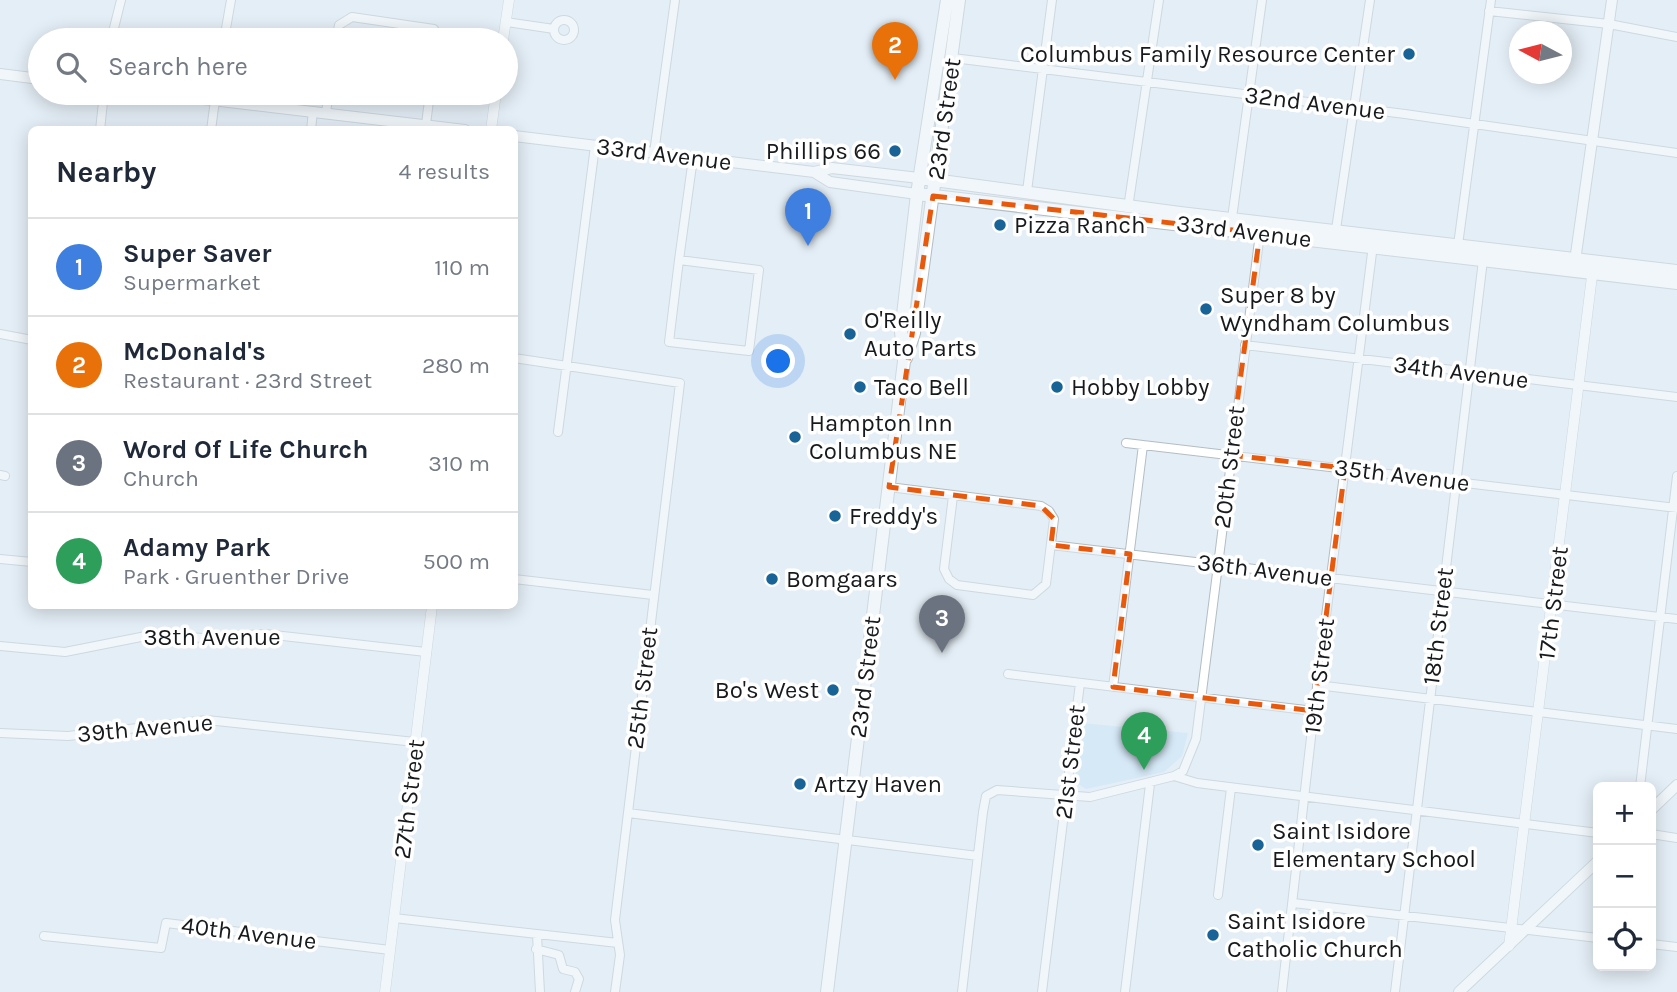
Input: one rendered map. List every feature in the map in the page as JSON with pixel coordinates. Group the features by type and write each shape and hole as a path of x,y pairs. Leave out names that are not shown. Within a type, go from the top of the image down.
{"highway":[{"name":"23rd Street","path":"827,992 904,361 901,332 917,194 947,0"},
{"name":"23rd Street","path":"904,361 915,333 959,0"},
{"name":"33rd Avenue","path":"919,178 1027,191 1260,233 1458,245 1575,265"},
{"name":"33rd Avenue","path":"917,194 1233,218 1335,237"},
{"name":"33rd Avenue","path":"1374,241 1483,260 1677,271"},
{"name":"33rd Avenue","path":"1593,267 1677,283"}],"main road":[{"path":"1575,265 1612,0"},
{"path":"0,74 28,78"},
{"path":"274,105 398,125 439,126"},
{"name":"33rd Avenue","path":"518,136 814,172 832,168 919,178"},
{"name":"33rd Avenue","path":"814,172 830,182 917,194"},
{"path":"1656,805 1677,785"},
{"path":"1459,992 1593,866"}],"street":[{"path":"114,28 121,0"},
{"path":"226,28 231,0"},
{"path":"505,28 509,0"},
{"path":"654,153 675,0"},
{"path":"1027,191 1052,0"},
{"path":"1128,211 1159,0"},
{"path":"1233,218 1262,0"},
{"path":"1335,237 1370,0"},
{"path":"1458,245 1491,0"},
{"path":"1489,11 1609,24 1677,37"},
{"path":"338,28 343,20 352,17 426,28"},
{"path":"506,22 554,29"},
{"name":"32nd Avenue","path":"953,58 1475,124 1677,153"},
{"path":"100,126 103,105"},
{"path":"212,126 215,105"},
{"path":"326,112 327,105"},
{"path":"426,124 428,105"},
{"path":"492,126 494,105"},
{"path":"311,126 313,111"},
{"path":"558,432 595,146"},
{"path":"679,260 759,270 749,351 669,342 679,260 693,158"},
{"name":"20th Street","path":"1174,776 1183,771 1196,739 1260,233"},
{"name":"19th Street","path":"1282,992 1317,685 1374,241"},
{"name":"18th Street","path":"1395,992 1483,260"},
{"name":"17th Street","path":"1509,946 1593,267"},
{"path":"0,334 28,339"},
{"name":"34th Avenue","path":"1245,345 1677,397"},
{"path":"518,359 568,367"},
{"name":"25th Street","path":"568,367 680,383 615,920 620,955 615,992"},
{"name":"35th Avenue","path":"1126,443 1675,508"},
{"name":"21st Street","path":"1042,992 1080,683 1113,687 1143,445"},
{"path":"1641,782 1677,476"},
{"path":"889,487 1041,506 1049,511 1054,519 1046,584 1034,595 957,585 949,579 944,569 953,496"},
{"name":"36th Avenue","path":"1051,545 1677,619"},
{"path":"0,559 28,562"},
{"path":"518,579 653,595"},
{"name":"27th Street","path":"385,992 432,609"},
{"name":"38th Avenue","path":"0,646 65,652 146,635 202,638 265,634 426,652"},
{"path":"1008,674 1080,683"},
{"path":"1317,685 1430,701 1677,729"},
{"path":"1113,687 1314,711"},
{"name":"39th Avenue","path":"0,733 68,736 206,720 415,742"},
{"path":"962,992 986,796 997,790 1025,790 1090,797 1174,776 1230,788 1593,832"},
{"path":"1125,992 1150,784"},
{"path":"1217,895 1230,788"},
{"path":"628,813 978,856"},
{"path":"1656,835 1677,838"},
{"path":"1293,903 1593,937"},
{"path":"394,918 618,943"},
{"name":"40th Avenue","path":"44,936 161,948 166,923 390,950"},
{"path":"537,935 540,992"},
{"path":"1656,945 1677,947"},
{"path":"536,948 559,955 563,969 575,972 579,979 575,992"}],"highlighted area":[{"path":"933,196 1260,233 1230,455 1345,468 1314,711 1113,687 1130,554 1051,545 1054,519 1041,506 889,487"}],"shaded area":[{"path":"1081,723 1188,733 1182,756 1164,772 1086,789 1075,782"}],"place":[{"name":"Columbus Family Resource Center","path":"1409,54"},
{"name":"McDonald's","path":"895,80"},
{"name":"Phillips 66","path":"895,151"},
{"name":"Pizza Ranch","path":"1000,225"},
{"name":"Super Saver","path":"808,246"},
{"name":"Super 8 by Wyndham Columbus","path":"1206,309"},
{"name":"O'Reilly Auto Parts","path":"850,334"},
{"name":"Taco Bell","path":"860,387"},
{"name":"Hobby Lobby","path":"1057,387"},
{"name":"Hampton Inn Columbus NE","path":"795,437"},
{"name":"Freddy's","path":"835,516"},
{"name":"Bomgaars","path":"772,579"},
{"name":"Word Of Life Church","path":"942,653"},
{"name":"Bo's West","path":"833,690"},
{"name":"Adamy Park","path":"1144,770"},
{"name":"Artzy Haven","path":"800,784"},
{"name":"Saint Isidore Elementary School","path":"1258,845"},
{"name":"Saint Isidore Catholic Church","path":"1213,935"}]}
